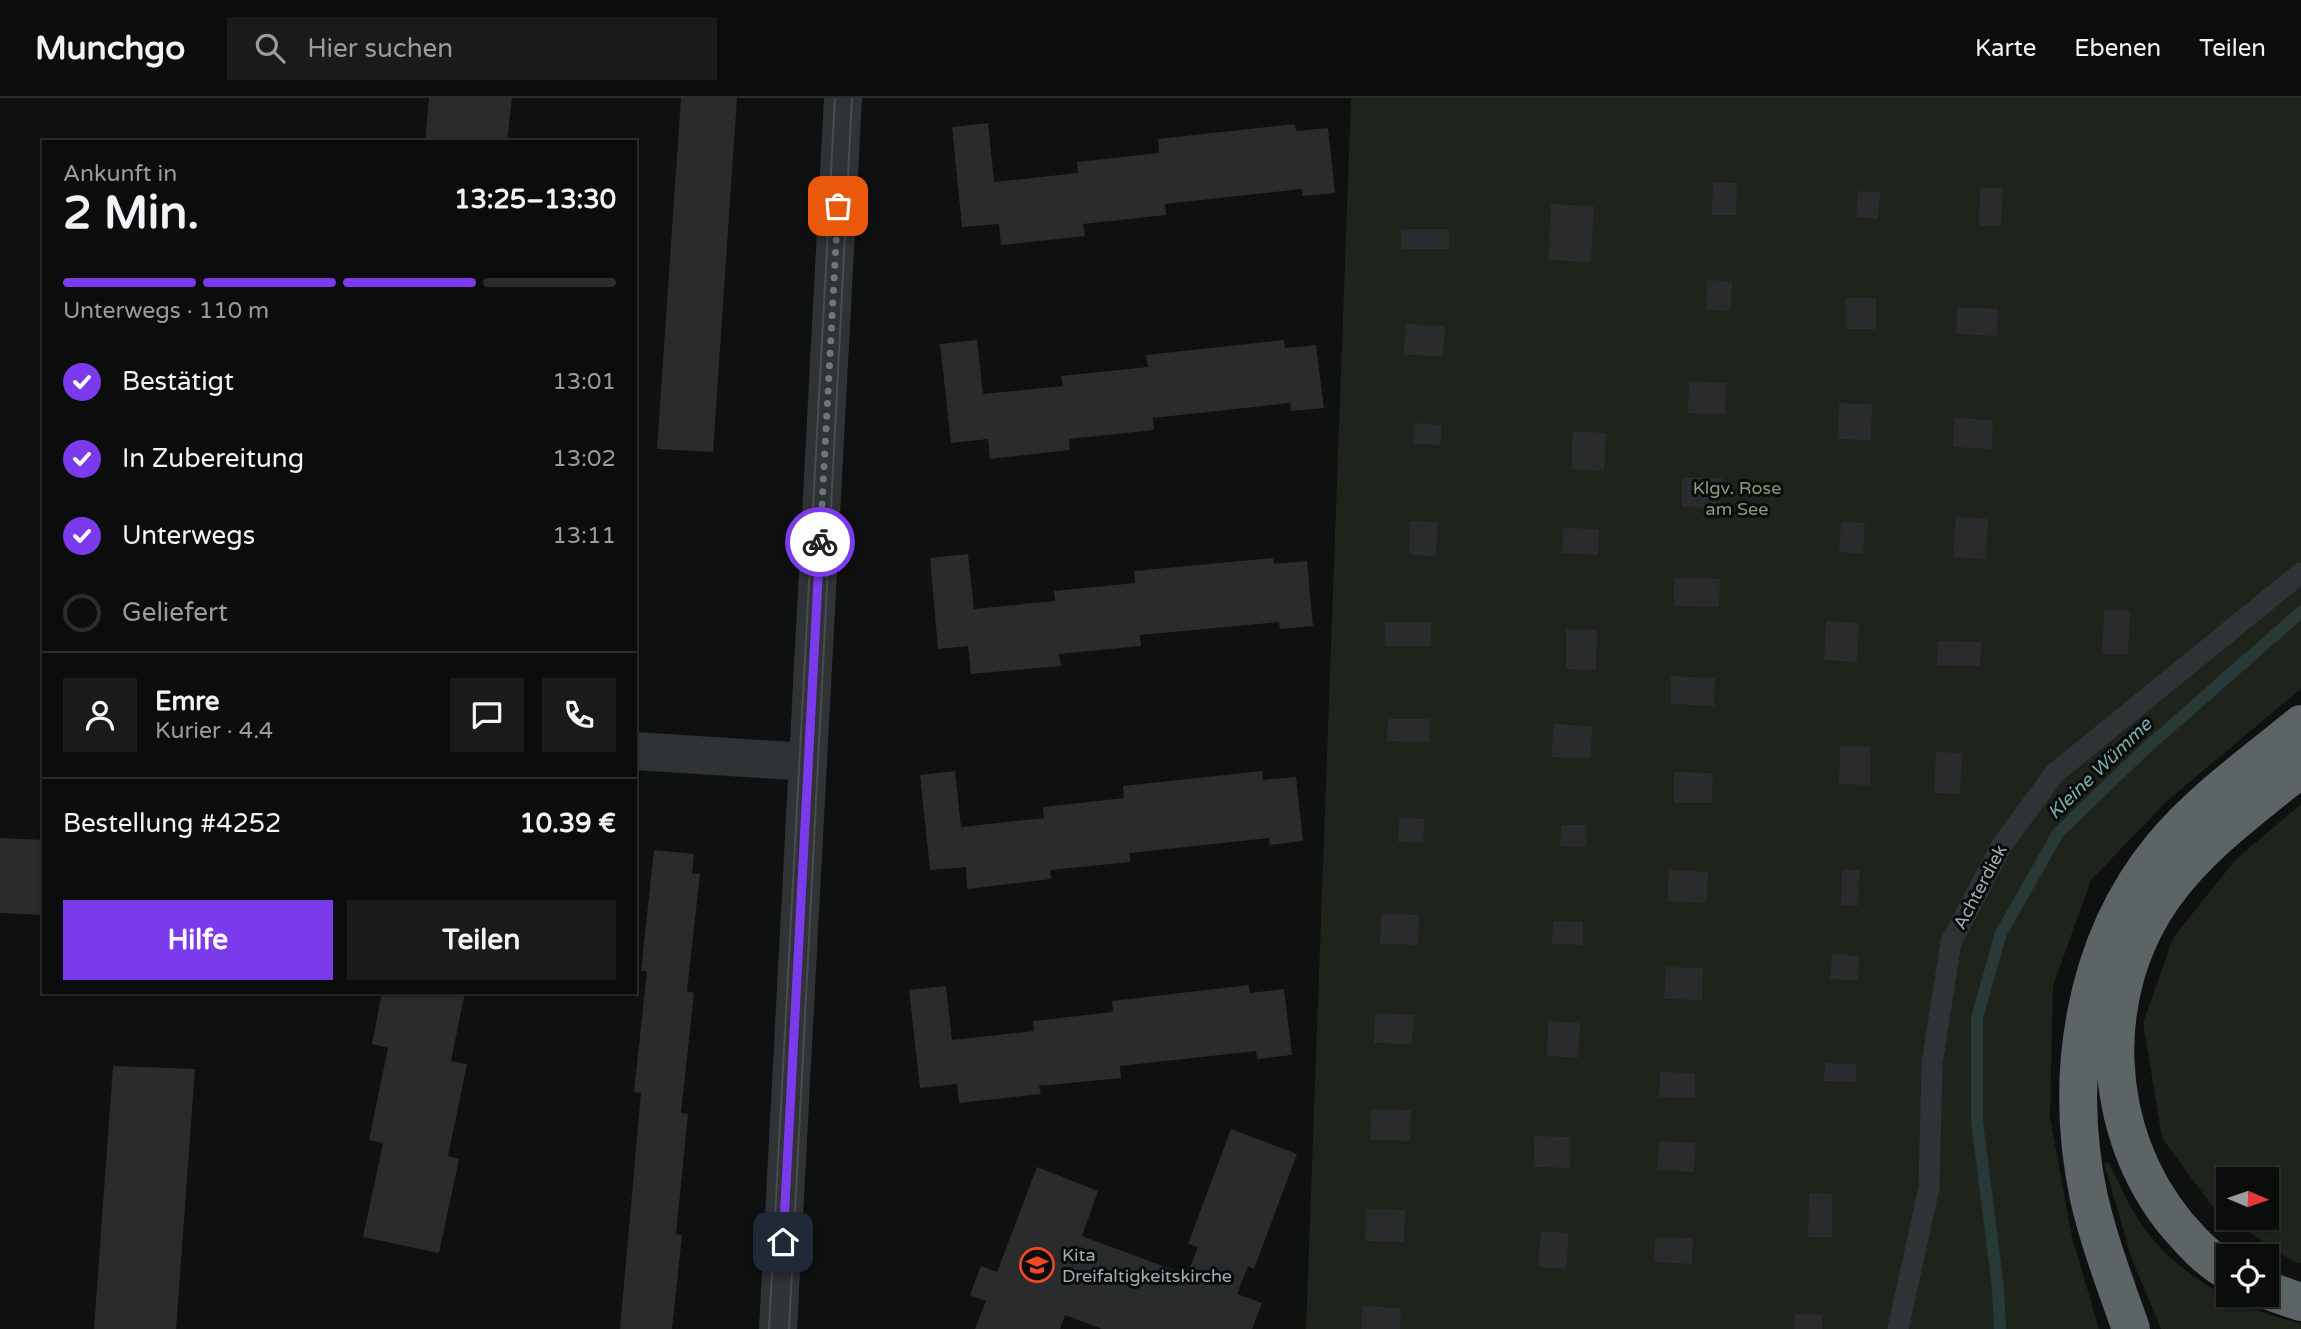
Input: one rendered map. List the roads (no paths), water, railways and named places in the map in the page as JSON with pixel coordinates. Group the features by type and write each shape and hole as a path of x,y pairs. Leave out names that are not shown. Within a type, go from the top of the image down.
{"highway":[{"path":"2131,1329 2100,1238 2082,1158 2079,1076 2090,993 2116,915 2157,853 2193,814 2301,724"},
{"path":"2216,1261 2190,1240 2166,1211 2146,1180 2131,1145 2115,1072 2120,998 2144,928 2187,866 2301,768"},
{"path":"2279,1294 2301,1302"}],"street":[{"path":"775,1325 843,98"},
{"path":"637,751 808,762"}],"lane":[{"name":"Achterdiek","path":"1898,1329 1929,1188 1932,1064 1951,942 2002,845 2055,773 2301,573"}],"waterway":[{"name":"Kleine Wümme","path":"2000,1329 1998,1288 1977,1121 1977,1018 2001,933 2058,833 2143,751 2301,612"}],"tram line":[{"path":"769,1329 835,98"},
{"path":"789,1329 852,98"}],"place":[{"name":"Kita Dreifaltigkeitskirche","path":"1037,1265"}],"park label":[{"name":"Klgv. Rose am See","path":"1737,498"}]}
